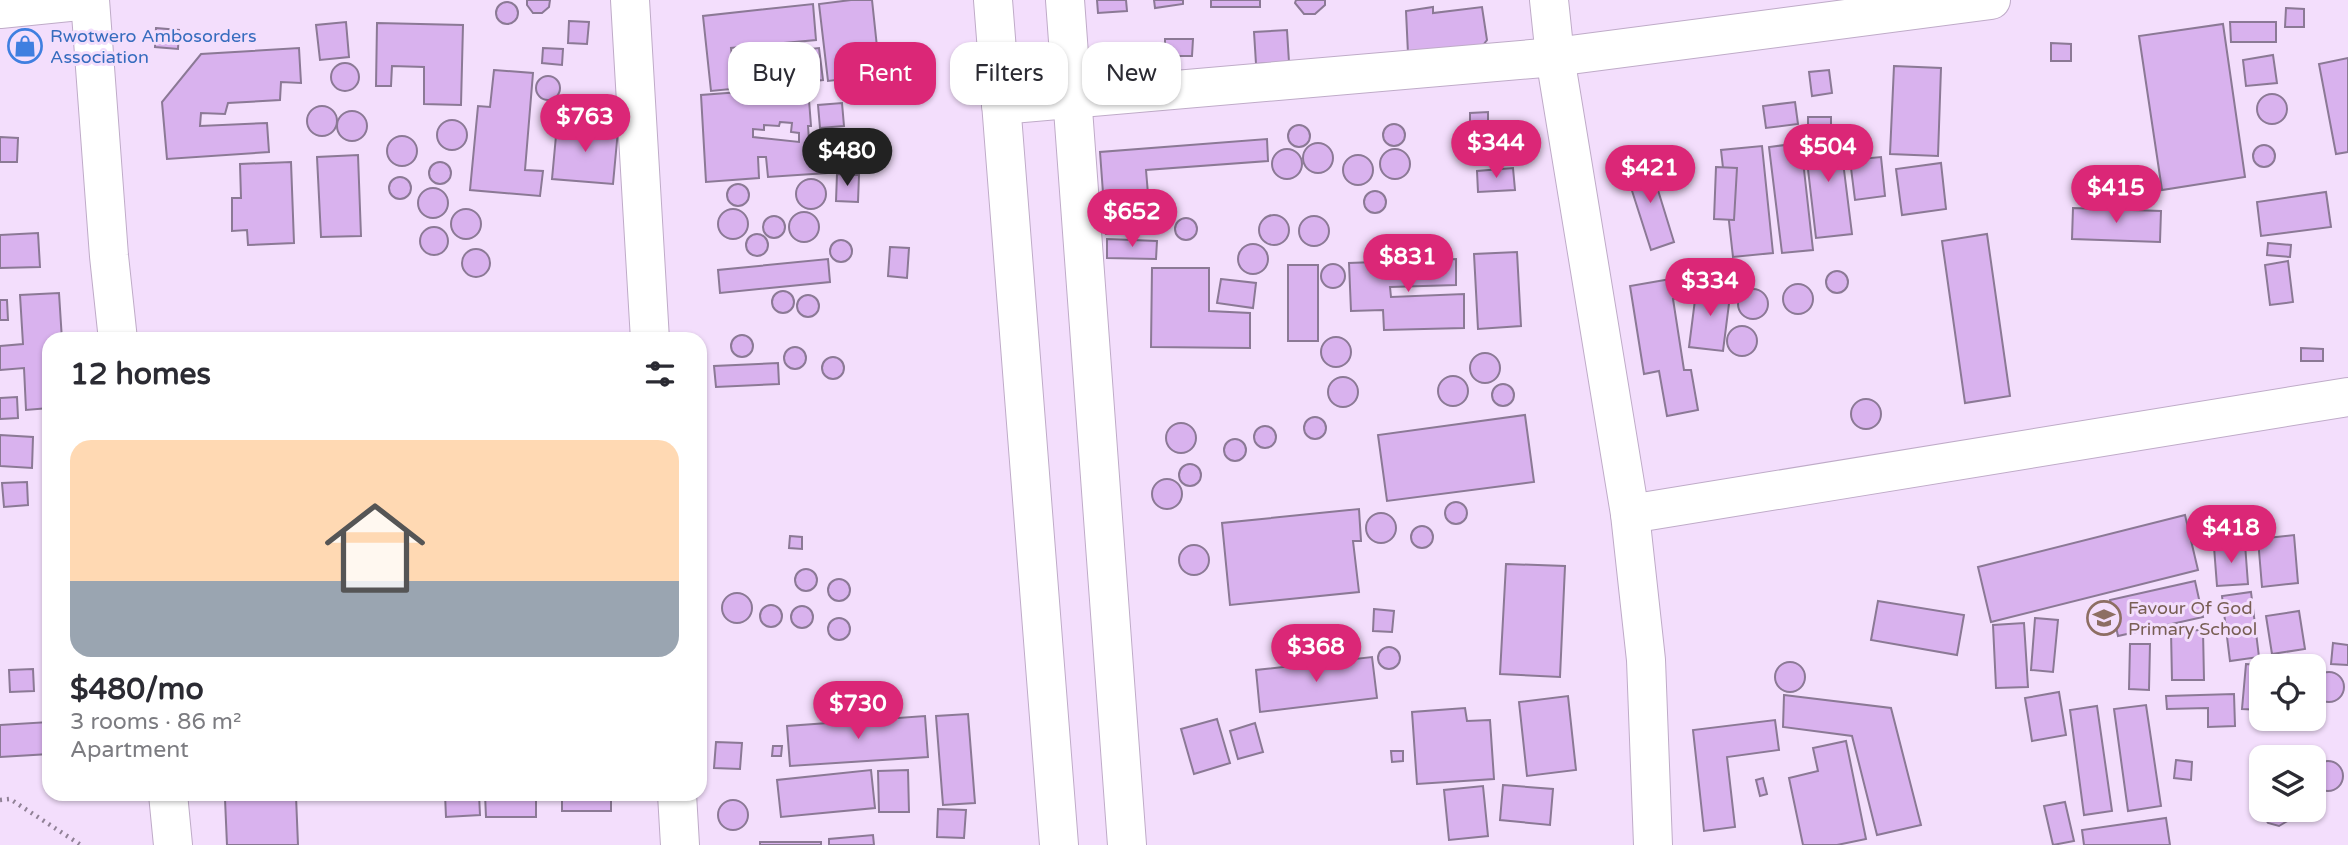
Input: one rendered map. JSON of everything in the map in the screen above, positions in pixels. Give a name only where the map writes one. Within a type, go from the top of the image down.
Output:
[{"type":"street","points":[[0,9],[89,0],[117,332]]},
{"type":"street","points":[[630,0],[650,332]]},
{"type":"street","points":[[993,0],[996,42]]},
{"type":"street","points":[[1065,0],[1127,845]]},
{"type":"street","points":[[1549,0],[1555,58],[1629,514],[1646,660],[1653,845]]},
{"type":"street","points":[[1068,98],[1555,58],[1991,0]]},
{"type":"street","points":[[1001,105],[1059,845]]},
{"type":"street","points":[[1629,514],[2348,397]]},
{"type":"street","points":[[169,801],[173,845]]},
{"type":"street","points":[[677,801],[680,845]]},
{"type":"path","points":[[0,800],[10,799],[80,845]]},
{"type":"building","points":[[527,0],[550,0],[549,7],[542,13],[533,13]]},
{"type":"building","points":[[872,0],[876,42],[834,42],[834,80],[828,81],[819,4]]},
{"type":"building","points":[[1097,0],[1126,0],[1127,11],[1098,13]]},
{"type":"building","points":[[1154,0],[1183,0],[1183,4],[1155,8]]},
{"type":"building","points":[[1211,0],[1260,0],[1260,7],[1211,7]]},
{"type":"building","points":[[1296,0],[1325,0],[1325,5],[1315,14],[1304,14],[1295,3]]},
{"type":"building","points":[[507,2],[515,5],[518,13],[515,21],[507,24],[499,21],[496,13],[499,5]]},
{"type":"building","points":[[813,4],[816,40],[728,42],[728,89],[711,91],[703,16]]},
{"type":"building","points":[[1433,7],[1433,13],[1482,7],[1487,40],[1463,71],[1409,75],[1406,11]]},
{"type":"building","points":[[2286,8],[2304,9],[2304,27],[2285,27]]},
{"type":"building","points":[[569,21],[589,22],[587,44],[568,43]]},
{"type":"building","points":[[346,22],[349,57],[320,60],[316,25]]},
{"type":"building","points":[[2230,22],[2276,22],[2276,42],[2231,42]]},
{"type":"building","points":[[377,23],[463,25],[461,105],[424,104],[424,67],[392,66],[391,86],[376,86]]},
{"type":"building","points":[[2223,24],[2245,177],[2162,190],[2139,36]]},
{"type":"building","points":[[156,28],[179,30],[178,49],[155,47]]},
{"type":"building","points":[[1287,30],[1289,62],[1256,64],[1254,32]]},
{"type":"building","points":[[1165,39],[1193,39],[1192,56],[1181,56],[1181,42],[1165,42]]},
{"type":"building","points":[[2051,43],[2071,44],[2071,61],[2051,61]]},
{"type":"building","points":[[299,48],[301,83],[281,82],[280,100],[228,103],[225,114],[201,113],[200,126],[267,123],[269,152],[167,159],[162,102],[201,54]]},
{"type":"building","points":[[543,48],[563,49],[562,65],[542,63]]},
{"type":"building","points":[[2273,55],[2277,83],[2246,86],[2243,60]]},
{"type":"building","points":[[820,56],[823,80],[820,80]]},
{"type":"building","points":[[2348,58],[2348,152],[2336,154],[2319,64]]},
{"type":"building","points":[[345,63],[355,67],[359,77],[355,87],[345,91],[335,87],[331,77],[335,67]]},
{"type":"building","points":[[1894,66],[1941,68],[1938,156],[1890,154]]},
{"type":"building","points":[[494,70],[533,73],[525,170],[543,171],[540,196],[470,190],[478,106],[490,107]]},
{"type":"building","points":[[1829,70],[1832,93],[1812,96],[1809,72]]},
{"type":"building","points":[[548,76],[557,79],[560,88],[557,97],[548,100],[539,97],[536,88],[539,79]]},
{"type":"building","points":[[728,93],[728,105],[809,105],[809,140],[826,139],[827,150],[840,149],[842,172],[768,177],[766,157],[758,157],[759,178],[706,182],[701,95]],"holes":[[[780,122],[792,123],[791,132],[799,133],[799,142],[753,137],[753,129],[764,130],[764,125],[779,126]]]},
{"type":"building","points":[[2272,94],[2283,98],[2287,109],[2283,120],[2272,124],[2261,120],[2257,109],[2261,98]]},
{"type":"building","points":[[1795,102],[1798,124],[1766,128],[1763,106]]},
{"type":"building","points":[[820,105],[842,105],[844,126],[820,128]]},
{"type":"building","points":[[322,106],[333,110],[337,121],[333,132],[322,136],[311,132],[307,121],[311,110]]},
{"type":"building","points":[[352,111],[363,115],[367,126],[363,137],[352,141],[341,137],[337,126],[341,115]]},
{"type":"building","points":[[1488,112],[1488,147],[1470,147],[1470,113]]},
{"type":"building","points":[[1808,117],[1831,117],[1831,128],[1808,128]]},
{"type":"building","points":[[452,120],[463,124],[467,135],[463,146],[452,150],[441,146],[437,135],[441,124]]},
{"type":"building","points":[[1394,124],[1402,127],[1405,135],[1402,143],[1394,146],[1386,143],[1383,135],[1386,127]]},
{"type":"building","points":[[557,125],[618,130],[613,184],[552,179]]},
{"type":"building","points":[[1299,125],[1307,128],[1310,136],[1307,144],[1299,147],[1291,144],[1288,136],[1291,128]]},
{"type":"building","points":[[1839,130],[1852,234],[1816,238],[1804,135]]},
{"type":"building","points":[[402,136],[413,140],[417,151],[413,162],[402,166],[391,162],[387,151],[391,140]]},
{"type":"building","points":[[0,137],[18,138],[17,162],[0,162]]},
{"type":"building","points":[[1267,139],[1268,161],[1146,170],[1151,230],[1106,234],[1100,152]]},
{"type":"building","points":[[1318,143],[1329,147],[1333,158],[1329,169],[1318,173],[1307,169],[1303,158],[1307,147]]},
{"type":"building","points":[[1801,143],[1813,250],[1782,253],[1769,147]]},
{"type":"building","points":[[2264,145],[2272,148],[2275,156],[2272,164],[2264,167],[2256,164],[2253,156],[2256,148]]},
{"type":"building","points":[[1762,146],[1773,253],[1733,257],[1721,150]]},
{"type":"building","points":[[1287,149],[1298,153],[1302,164],[1298,175],[1287,179],[1276,175],[1272,164],[1276,153]]},
{"type":"building","points":[[1395,149],[1406,153],[1410,164],[1406,175],[1395,179],[1384,175],[1380,164],[1384,153]]},
{"type":"building","points":[[358,155],[361,236],[321,237],[317,157]]},
{"type":"building","points":[[1358,155],[1369,159],[1373,170],[1369,181],[1358,185],[1347,181],[1343,170],[1347,159]]},
{"type":"building","points":[[1881,157],[1885,196],[1855,200],[1850,160]]},
{"type":"building","points":[[1649,161],[1674,242],[1651,250],[1625,169]]},
{"type":"building","points":[[291,162],[294,243],[248,245],[247,230],[232,231],[232,198],[241,198],[240,164]]},
{"type":"building","points":[[440,162],[448,165],[451,173],[448,181],[440,184],[432,181],[429,173],[432,165]]},
{"type":"building","points":[[1941,163],[1946,209],[1902,215],[1896,169]]},
{"type":"building","points":[[1716,167],[1737,168],[1734,220],[1714,219]]},
{"type":"building","points":[[1513,168],[1515,190],[1478,192],[1477,171]]},
{"type":"building","points":[[837,174],[859,175],[858,202],[836,201]]},
{"type":"building","points":[[400,177],[408,180],[411,188],[408,196],[400,199],[392,196],[389,188],[392,180]]},
{"type":"building","points":[[811,179],[822,183],[826,194],[822,205],[811,209],[800,205],[796,194],[800,183]]},
{"type":"building","points":[[738,184],[746,187],[749,195],[746,203],[738,206],[730,203],[727,195],[730,187]]},
{"type":"building","points":[[433,188],[444,192],[448,203],[444,214],[433,218],[422,214],[418,203],[422,192]]},
{"type":"building","points":[[1375,191],[1383,194],[1386,202],[1383,210],[1375,213],[1367,210],[1364,202],[1367,194]]},
{"type":"building","points":[[2326,192],[2331,227],[2261,236],[2257,202]]},
{"type":"building","points":[[2073,208],[2161,211],[2160,242],[2072,239]]},
{"type":"building","points":[[466,209],[472,210],[480,218],[480,230],[472,238],[466,239],[460,238],[452,230],[451,224],[452,218],[460,210]]},
{"type":"building","points":[[733,209],[744,213],[748,224],[744,235],[733,239],[722,235],[718,224],[722,213]]},
{"type":"building","points":[[804,212],[815,216],[819,227],[815,238],[804,242],[793,238],[789,227],[793,216]]},
{"type":"building","points":[[1274,215],[1285,219],[1289,230],[1285,241],[1274,245],[1263,241],[1259,230],[1263,219]]},
{"type":"building","points":[[774,216],[782,219],[785,227],[782,235],[774,238],[766,235],[763,227],[766,219]]},
{"type":"building","points":[[1314,216],[1325,220],[1329,231],[1325,242],[1314,246],[1303,242],[1299,231],[1303,220]]},
{"type":"building","points":[[1186,218],[1194,221],[1197,229],[1194,237],[1186,240],[1178,237],[1175,229],[1178,221]]},
{"type":"building","points":[[434,227],[444,231],[448,241],[444,251],[434,255],[424,251],[420,241],[424,231]]},
{"type":"building","points":[[38,233],[40,267],[0,268],[0,235]]},
{"type":"building","points":[[757,234],[765,237],[768,245],[765,253],[757,256],[749,253],[746,245],[749,237]]},
{"type":"building","points":[[1987,234],[2010,396],[1965,403],[1942,241]]},
{"type":"building","points":[[1107,239],[1157,241],[1156,259],[1107,258]]},
{"type":"building","points":[[841,240],[849,243],[852,251],[849,259],[841,262],[833,259],[830,251],[833,243]]},
{"type":"building","points":[[2268,243],[2291,245],[2290,257],[2267,255]]},
{"type":"building","points":[[1253,244],[1264,248],[1268,259],[1264,270],[1253,274],[1242,270],[1238,259],[1242,248]]},
{"type":"building","points":[[890,247],[909,248],[907,278],[888,276]]},
{"type":"building","points":[[476,249],[486,253],[490,263],[486,273],[476,277],[466,273],[462,263],[466,253]]},
{"type":"building","points":[[1517,252],[1521,326],[1478,329],[1474,254]]},
{"type":"building","points":[[828,259],[830,282],[720,293],[718,270]]},
{"type":"building","points":[[1456,259],[1456,285],[1390,287],[1391,297],[1464,294],[1464,328],[1384,330],[1383,310],[1351,311],[1349,263]]},
{"type":"building","points":[[2288,261],[2293,302],[2270,305],[2265,265]]},
{"type":"building","points":[[1333,264],[1342,267],[1345,276],[1342,285],[1333,288],[1324,285],[1321,276],[1324,267]]},
{"type":"building","points":[[1288,265],[1318,265],[1318,341],[1288,341]]},
{"type":"building","points":[[1152,268],[1209,268],[1209,311],[1250,313],[1250,348],[1151,347]]},
{"type":"building","points":[[1837,271],[1845,274],[1848,282],[1845,290],[1837,293],[1829,290],[1826,282],[1829,274]]},
{"type":"building","points":[[1688,276],[1690,295],[1673,299],[1684,370],[1691,370],[1698,410],[1667,416],[1659,371],[1644,374],[1630,286]]},
{"type":"building","points":[[1221,279],[1256,283],[1253,308],[1217,303]]},
{"type":"building","points":[[1697,284],[1731,288],[1723,351],[1689,347]]},
{"type":"building","points":[[1798,284],[1809,288],[1813,299],[1809,310],[1798,314],[1787,310],[1783,299],[1787,288]]},
{"type":"building","points":[[1753,289],[1764,293],[1768,304],[1764,315],[1753,319],[1742,315],[1738,304],[1742,293]]},
{"type":"building","points":[[783,291],[791,294],[794,302],[791,310],[783,313],[775,310],[772,302],[775,294]]},
{"type":"building","points":[[59,293],[61,332],[42,332],[42,409],[26,410],[24,368],[0,370],[0,346],[23,344],[20,295]]},
{"type":"building","points":[[804,295],[812,295],[819,302],[819,310],[812,317],[804,317],[797,310],[797,302]]},
{"type":"building","points":[[0,300],[7,300],[8,320],[0,320]]},
{"type":"building","points":[[1742,326],[1753,330],[1757,341],[1753,352],[1742,356],[1731,352],[1727,341],[1731,330]]},
{"type":"building","points":[[742,335],[750,338],[753,346],[750,354],[742,357],[734,354],[731,346],[734,338]]},
{"type":"building","points":[[1336,337],[1347,341],[1351,352],[1347,363],[1336,367],[1325,363],[1321,352],[1325,341]]},
{"type":"building","points":[[795,347],[803,350],[806,358],[803,366],[795,369],[787,366],[784,358],[787,350]]},
{"type":"building","points":[[2301,348],[2323,349],[2323,361],[2301,361]]},
{"type":"building","points":[[1485,353],[1496,357],[1500,368],[1496,379],[1485,383],[1474,379],[1470,368],[1474,357]]},
{"type":"building","points":[[833,357],[841,360],[844,368],[841,376],[833,379],[825,376],[822,368],[825,360]]},
{"type":"building","points":[[778,363],[779,384],[716,387],[714,366]]},
{"type":"building","points":[[1453,376],[1464,380],[1468,391],[1464,402],[1453,406],[1442,402],[1438,391],[1442,380]]},
{"type":"building","points":[[1343,377],[1354,381],[1358,392],[1354,403],[1343,407],[1332,403],[1328,392],[1332,381]]},
{"type":"building","points":[[1503,384],[1511,387],[1514,395],[1511,403],[1503,406],[1495,403],[1492,395],[1495,387]]},
{"type":"building","points":[[17,397],[18,418],[0,419],[0,398]]},
{"type":"building","points":[[1866,399],[1877,403],[1881,414],[1877,425],[1866,429],[1855,425],[1851,414],[1855,403]]},
{"type":"building","points":[[1525,415],[1534,482],[1387,501],[1378,435]]},
{"type":"building","points":[[1315,417],[1323,420],[1326,428],[1323,436],[1315,439],[1307,436],[1304,428],[1307,420]]},
{"type":"building","points":[[1181,423],[1192,427],[1196,438],[1192,449],[1181,453],[1170,449],[1166,438],[1170,427]]},
{"type":"building","points":[[1265,426],[1273,429],[1276,437],[1273,445],[1265,448],[1257,445],[1254,437],[1257,429]]},
{"type":"building","points":[[0,435],[33,437],[32,468],[0,466]]},
{"type":"building","points":[[1235,439],[1243,442],[1246,450],[1243,458],[1235,461],[1227,458],[1224,450],[1227,442]]},
{"type":"building","points":[[1190,464],[1198,467],[1201,475],[1198,483],[1190,486],[1182,483],[1179,475],[1182,467]]},
{"type":"building","points":[[1167,479],[1178,483],[1182,494],[1178,505],[1167,509],[1156,505],[1152,494],[1156,483]]},
{"type":"building","points":[[27,482],[28,505],[4,507],[2,483]]},
{"type":"building","points":[[1456,502],[1464,505],[1467,513],[1464,521],[1456,524],[1448,521],[1445,513],[1448,505]]},
{"type":"building","points":[[1359,509],[1361,541],[1353,541],[1359,592],[1230,605],[1222,523]]},
{"type":"building","points":[[1381,513],[1392,517],[1396,528],[1392,539],[1381,543],[1370,539],[1366,528],[1370,517]]},
{"type":"building","points":[[2185,515],[2198,570],[1991,622],[1978,567]]},
{"type":"building","points":[[1422,526],[1430,529],[1433,537],[1430,545],[1422,548],[1414,545],[1411,537],[1414,529]]},
{"type":"building","points":[[2294,535],[2298,583],[2262,587],[2258,539]]},
{"type":"building","points":[[790,536],[802,537],[802,549],[789,548]]},
{"type":"building","points":[[2245,544],[2248,584],[2217,586],[2214,547]]},
{"type":"building","points":[[1194,545],[1205,549],[1209,560],[1205,571],[1194,575],[1183,571],[1179,560],[1183,549]]},
{"type":"building","points":[[1506,564],[1565,566],[1560,677],[1500,674]]},
{"type":"building","points":[[806,569],[814,572],[817,580],[814,588],[806,591],[798,588],[795,580],[798,572]]},
{"type":"building","points":[[839,579],[847,582],[850,590],[847,598],[839,601],[831,598],[828,590],[831,582]]},
{"type":"building","points":[[2195,581],[2203,617],[2118,636],[2110,600]]},
{"type":"building","points":[[2251,592],[2259,654],[2249,654],[2249,658],[2230,661],[2222,596]]},
{"type":"building","points":[[737,593],[748,597],[752,608],[748,619],[737,623],[726,619],[722,608],[726,597]]},
{"type":"building","points":[[1878,601],[1964,615],[1957,655],[1871,640]]},
{"type":"building","points":[[771,605],[779,608],[782,616],[779,624],[771,627],[763,624],[760,616],[763,608]]},
{"type":"building","points":[[802,606],[810,609],[813,617],[810,625],[802,628],[794,625],[791,617],[794,609]]},
{"type":"building","points":[[1374,609],[1394,611],[1392,632],[1373,631]]},
{"type":"building","points":[[2299,611],[2305,649],[2272,654],[2266,616]]},
{"type":"building","points":[[839,618],[847,621],[850,629],[847,637],[839,640],[831,637],[828,629],[831,621]]},
{"type":"building","points":[[2035,618],[2058,620],[2053,672],[2031,670]]},
{"type":"building","points":[[2024,623],[2028,687],[1996,688],[1993,625]]},
{"type":"building","points":[[2203,630],[2204,680],[2172,680],[2171,631]]},
{"type":"building","points":[[2333,643],[2348,645],[2348,665],[2331,664]]},
{"type":"building","points":[[2130,644],[2150,644],[2149,690],[2129,689]]},
{"type":"building","points":[[1389,647],[1397,650],[1400,658],[1397,666],[1389,669],[1381,666],[1378,658],[1381,650]]},
{"type":"building","points":[[1372,657],[1377,698],[1260,712],[1256,670]]},
{"type":"building","points":[[1790,662],[1801,666],[1805,677],[1801,688],[1790,692],[1779,688],[1775,677],[1779,666]]},
{"type":"building","points":[[2246,664],[2249,664],[2249,709],[2242,709]]},
{"type":"building","points":[[33,669],[34,691],[10,692],[9,670]]},
{"type":"building","points":[[2326,672],[2335,673],[2343,681],[2340,698],[2326,702]]},
{"type":"building","points":[[2059,692],[2066,735],[2032,741],[2025,698]]},
{"type":"building","points":[[2234,694],[2235,726],[2208,727],[2208,708],[2167,709],[2166,696]]},
{"type":"building","points":[[1784,695],[1891,708],[1921,825],[1877,835],[1852,736],[1783,727]]},
{"type":"building","points":[[1568,696],[1576,770],[1527,776],[1519,702]]},
{"type":"building","points":[[2146,705],[2161,806],[2128,811],[2114,709]]},
{"type":"building","points":[[2097,706],[2112,811],[2084,815],[2070,710]]},
{"type":"building","points":[[1465,708],[1467,721],[1490,720],[1494,779],[1417,784],[1412,712]]},
{"type":"building","points":[[968,714],[975,803],[943,805],[936,716]]},
{"type":"building","points":[[925,716],[928,757],[790,766],[787,726]]},
{"type":"building","points":[[1217,719],[1230,763],[1194,774],[1181,729]]},
{"type":"building","points":[[1775,720],[1779,750],[1727,757],[1735,827],[1704,831],[1693,730]]},
{"type":"building","points":[[42,722],[42,754],[0,757],[0,725]]},
{"type":"building","points":[[1255,723],[1263,752],[1238,759],[1230,731]]},
{"type":"building","points":[[1846,741],[1866,839],[1837,845],[1803,845],[1789,778],[1818,771],[1813,748]]},
{"type":"building","points":[[716,742],[742,743],[740,769],[714,768]]},
{"type":"building","points":[[773,746],[782,746],[781,756],[772,756]]},
{"type":"building","points":[[1391,751],[1403,751],[1403,761],[1392,762]]},
{"type":"building","points":[[2176,760],[2192,762],[2191,780],[2174,778]]},
{"type":"building","points":[[2326,761],[2334,762],[2342,770],[2339,787],[2326,791]]},
{"type":"building","points":[[871,770],[875,808],[781,817],[777,780]]},
{"type":"building","points":[[908,770],[909,812],[879,812],[878,771]]},
{"type":"building","points":[[1763,778],[1767,794],[1760,796],[1756,780]]},
{"type":"building","points":[[1503,785],[1553,789],[1550,825],[1500,820]]},
{"type":"building","points":[[1483,786],[1488,836],[1449,840],[1444,790]]},
{"type":"building","points":[[733,800],[744,804],[748,815],[744,826],[733,830],[722,826],[718,815],[722,804]]},
{"type":"building","points":[[225,801],[296,801],[298,845],[227,845]]},
{"type":"building","points":[[445,801],[479,801],[480,815],[446,817]]},
{"type":"building","points":[[485,801],[536,801],[536,817],[486,817]]},
{"type":"building","points":[[562,801],[611,801],[611,811],[562,811]]},
{"type":"building","points":[[2065,802],[2074,841],[2053,845],[2044,806]]},
{"type":"building","points":[[938,809],[966,810],[964,838],[937,837]]},
{"type":"building","points":[[2166,818],[2170,845],[2084,845],[2082,830]]},
{"type":"building","points":[[2267,822],[2286,822],[2279,826]]},
{"type":"building","points":[[873,835],[874,845],[829,845],[829,839]]},
{"type":"building","points":[[760,842],[821,842],[821,845],[760,845]]},
{"type":"place","name":"Rwotwero Ambosorders Association","points":[[25,46]]},
{"type":"place","name":"Favour Of God Primary School","points":[[2104,618]]}]
